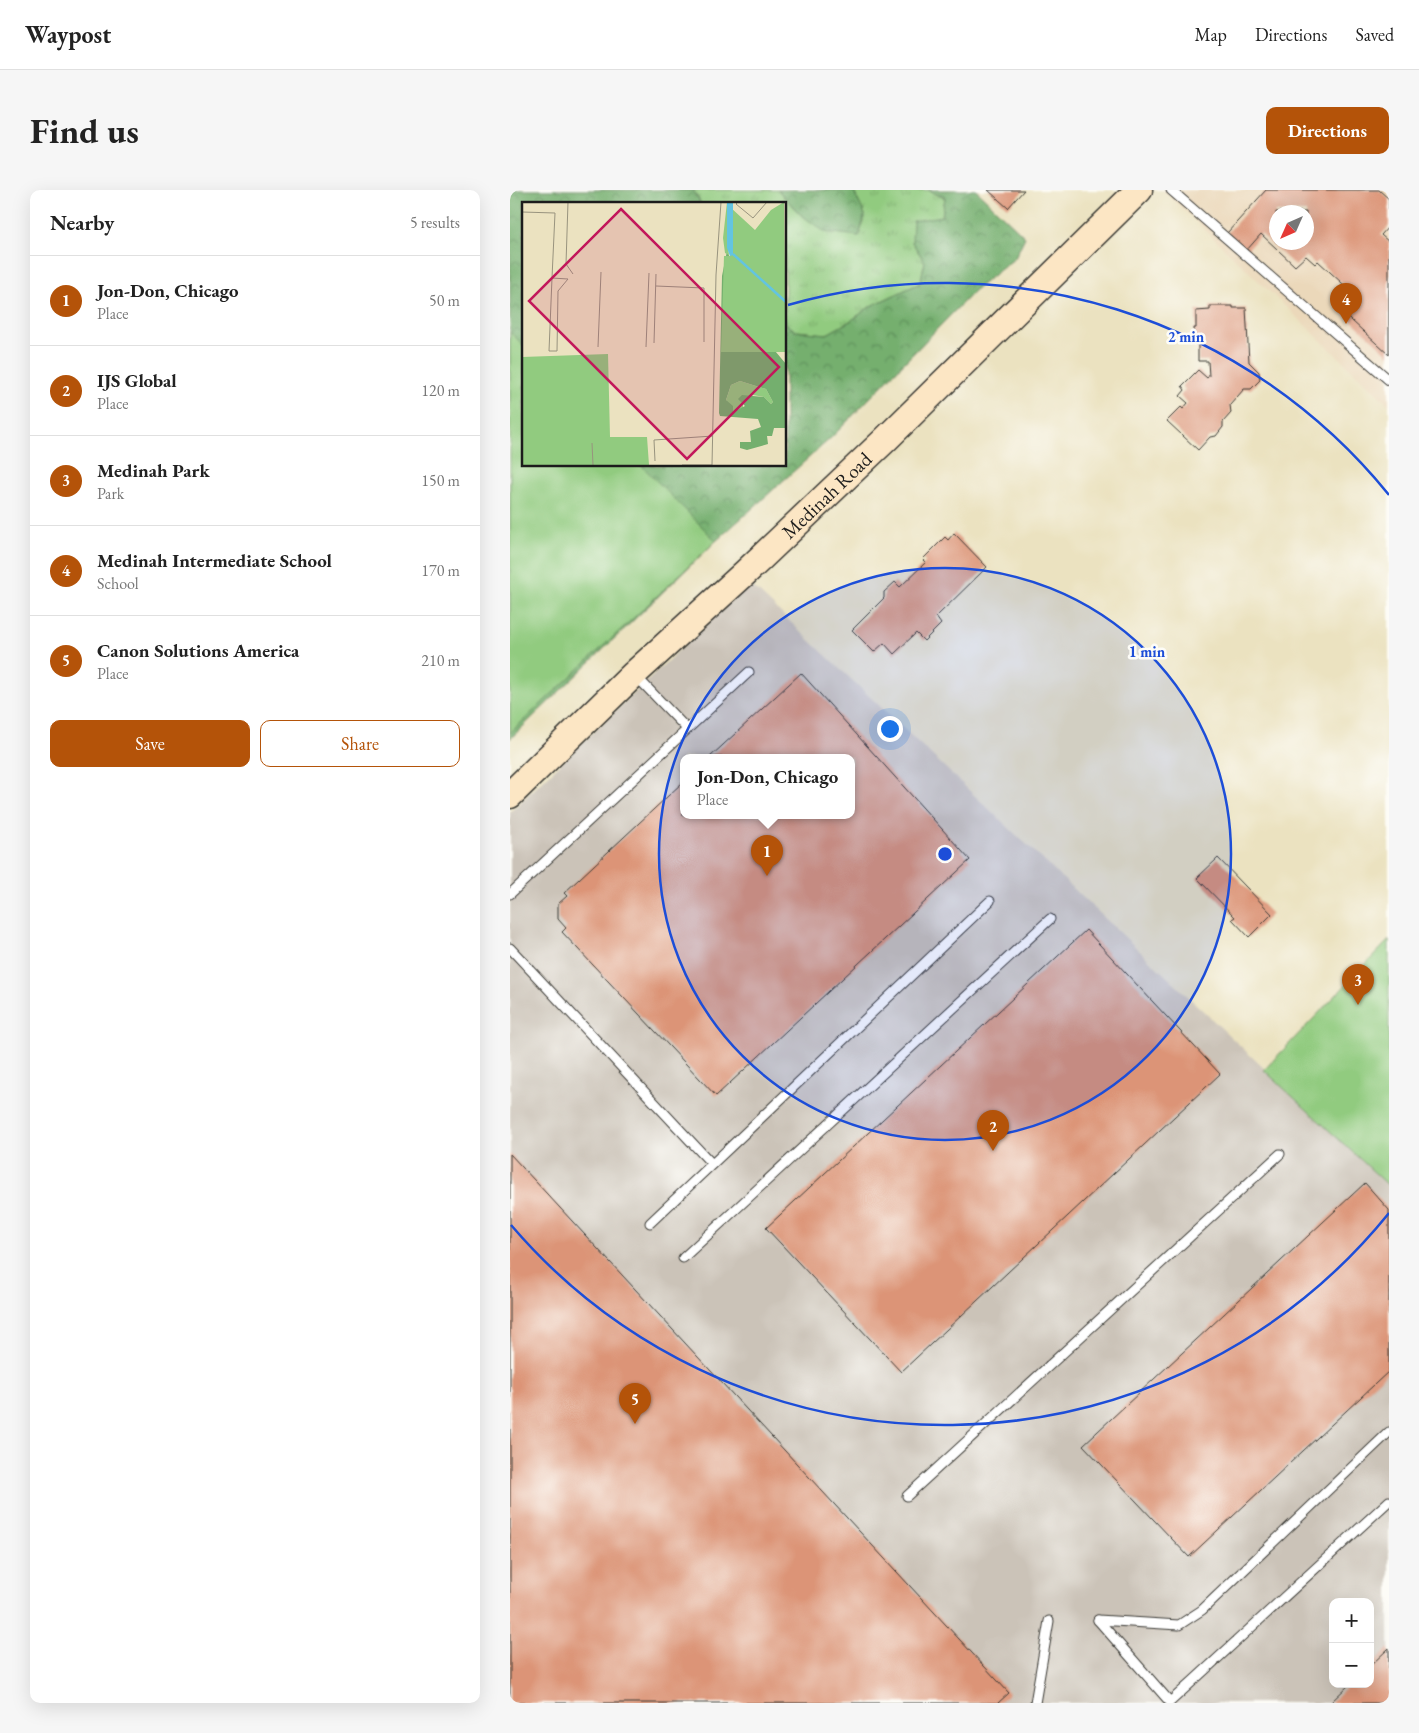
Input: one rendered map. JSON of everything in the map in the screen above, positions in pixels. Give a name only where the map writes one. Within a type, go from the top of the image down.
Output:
[{"type":"main road","name":"Medinah Road","points":[[510,795],[634,674],[746,572],[879,445],[1139,190]]},
{"type":"lane","points":[[1171,190],[1389,380]]},
{"type":"lane","points":[[510,894],[749,672]]},
{"type":"lane","points":[[634,674],[687,729]]},
{"type":"lane","points":[[650,1223],[990,901]]},
{"type":"lane","points":[[683,1258],[1050,919]]},
{"type":"lane","points":[[510,948],[712,1164]]},
{"type":"lane","points":[[907,1496],[1280,1154]]},
{"type":"lane","points":[[1389,1432],[1202,1610],[1179,1625],[1098,1620],[1169,1703],[1389,1501]]},
{"type":"lane","points":[[1036,1703],[1049,1621]]},
{"type":"shaded area","points":[[1163,190],[1389,190],[1389,405]]},
{"type":"shaded area","points":[[749,583],[1389,1186],[1389,1703],[510,1703],[510,812]]},
{"type":"green space","points":[[510,190],[693,190],[700,202],[522,202],[522,407],[510,410]]},
{"type":"green space","points":[[693,190],[778,190],[800,214],[859,236],[865,215],[853,190],[928,190],[945,198],[942,216],[912,242],[925,262],[920,283],[871,306],[852,320],[827,334],[796,331],[786,324],[786,202],[700,202]]},
{"type":"green space","points":[[778,190],[853,190],[865,215],[859,236],[825,232],[800,214]]},
{"type":"green space","points":[[928,190],[976,190],[1025,237],[1015,258],[975,290],[832,437],[716,541],[510,739],[510,474],[571,466],[786,466],[786,324],[796,331],[827,334],[852,320],[871,306],[920,283],[925,262],[912,242],[913,221],[942,216],[945,198]]},
{"type":"green space","points":[[510,332],[522,344],[522,466],[642,466],[716,541],[510,733]]},
{"type":"green space","points":[[1389,940],[1389,1186],[1264,1070]]},
{"type":"building","points":[[988,190],[1024,190],[1008,208]]},
{"type":"building","points":[[1266,190],[1379,190],[1389,199],[1389,226],[1381,235],[1389,242],[1389,355],[1339,309],[1354,294],[1318,261],[1315,264],[1306,256],[1295,266],[1278,250],[1314,250],[1314,205],[1269,205],[1269,242],[1261,234],[1246,251],[1227,233]]},
{"type":"building","points":[[1210,306],[1246,308],[1249,362],[1259,372],[1260,380],[1251,389],[1244,389],[1230,405],[1231,413],[1223,422],[1223,427],[1216,436],[1210,437],[1198,450],[1167,421],[1181,407],[1183,409],[1188,403],[1180,396],[1185,390],[1182,386],[1198,370],[1207,378],[1209,376],[1208,361],[1198,361],[1198,344],[1195,344],[1194,328],[1196,328],[1196,311],[1210,310]]},
{"type":"building","points":[[954,533],[987,567],[936,617],[941,624],[924,641],[916,633],[894,654],[884,643],[874,652],[852,630],[884,598],[884,592],[895,582],[900,587],[926,562],[923,559],[945,537],[948,540]]},
{"type":"building","points":[[801,673],[970,860],[716,1096],[562,932],[566,928],[558,919],[558,904],[567,896],[564,893],[680,785],[680,819],[855,819],[855,754],[713,754]]},
{"type":"building","points":[[1218,858],[1272,914],[1249,937],[1232,919],[1235,917],[1197,878]]},
{"type":"building","points":[[1086,930],[1220,1074],[901,1372],[766,1228]]},
{"type":"building","points":[[510,1154],[1009,1693],[998,1703],[510,1703]]},
{"type":"building","points":[[1365,1183],[1389,1210],[1389,1371],[1189,1557],[1083,1445]]},
{"type":"building","points":[[1389,1648],[1389,1703],[1330,1703],[1346,1688],[1374,1688],[1374,1662]]},
{"type":"place","name":"Medinah Intermediate School","points":[[1346,324]]},
{"type":"place","name":"Jon-Don, Chicago","points":[[767,876]]},
{"type":"place","name":"Medinah Park","points":[[1358,1005]]},
{"type":"place","name":"IJS Global","points":[[993,1151]]},
{"type":"place","name":"Canon Solutions America","points":[[635,1424]]}]
